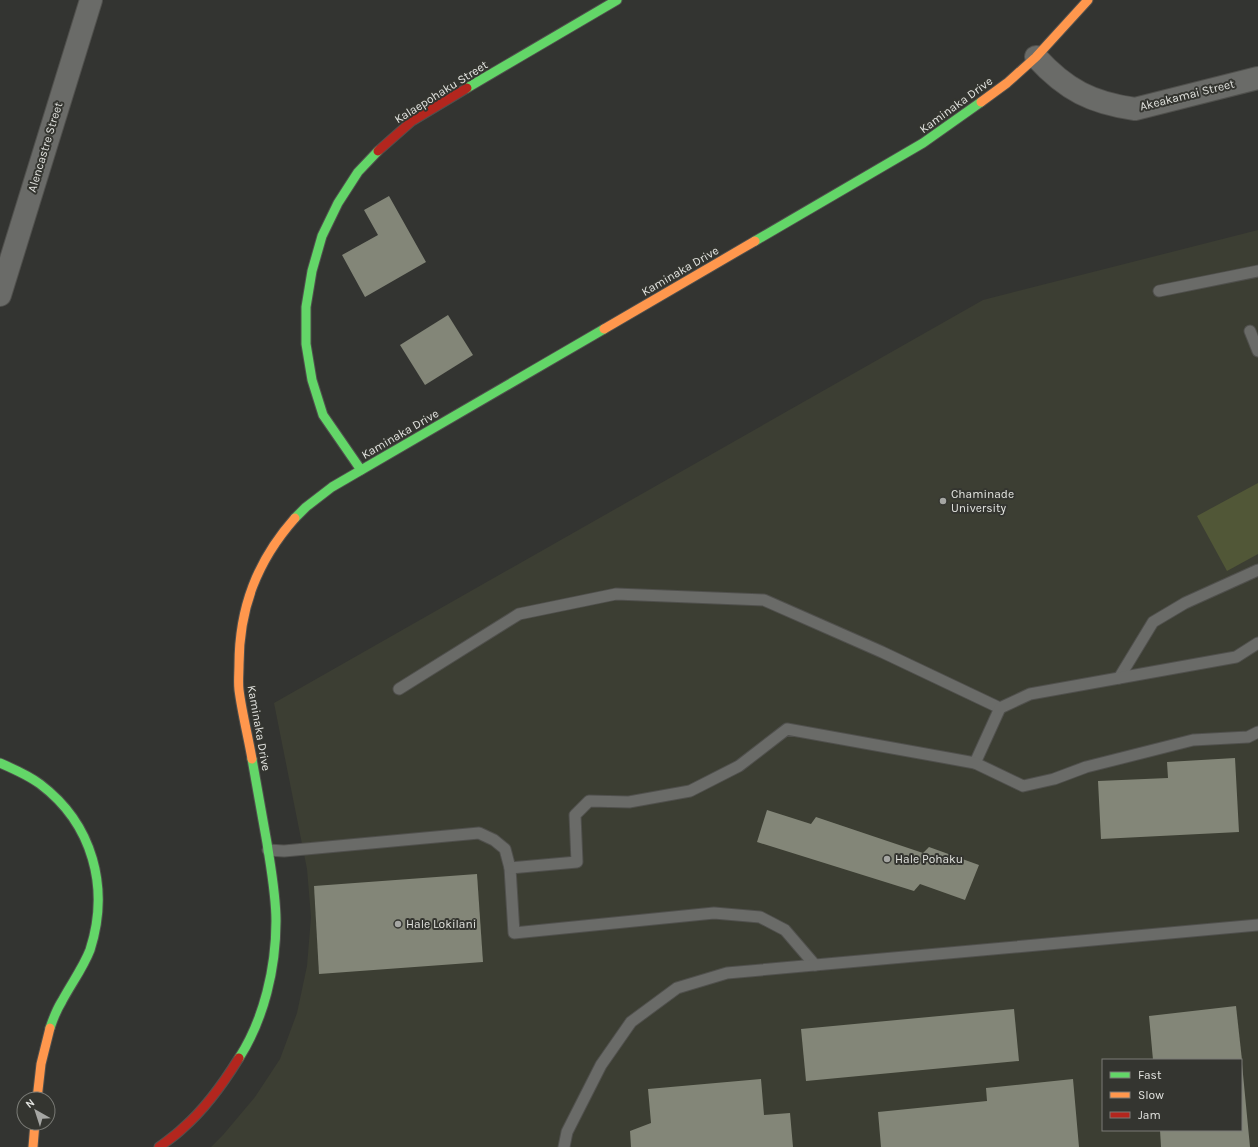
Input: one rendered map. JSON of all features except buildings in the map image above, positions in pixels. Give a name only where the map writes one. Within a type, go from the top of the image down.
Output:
[{"type":"street","name":"Alencastre Street","points":[[0,295],[91,0]]},
{"type":"street","name":"Kalaepohaku Street","points":[[361,470],[323,415],[312,380],[306,344],[306,307],[312,271],[322,236],[338,203],[358,172],[383,145],[412,121],[618,0]]},
{"type":"street","name":"Kaminaka Drive","points":[[159,1147],[176,1135],[204,1108],[228,1078],[247,1045],[262,1010],[272,972],[276,934],[276,896],[239,689],[238,656],[242,622],[251,590],[265,560],[284,532],[306,508],[332,487],[923,143],[1007,83],[1036,57],[1088,0]]},
{"type":"street","name":"Akeakamai Street","points":[[1036,57],[1062,82],[1079,93],[1097,101],[1136,109],[1258,78]]},
{"type":"street","points":[[0,763],[41,785],[70,813],[82,830],[90,849],[96,869],[99,890],[99,910],[96,931],[90,950],[81,969],[58,1008],[46,1040],[39,1072],[38,1091]]},
{"type":"street","points":[[34,1131],[33,1143],[40,1147]]},
{"type":"lane","points":[[1159,291],[1258,271]]},
{"type":"lane","points":[[1250,330],[1258,351]]},
{"type":"lane","points":[[1119,678],[1153,622],[1185,603],[1258,570]]},
{"type":"lane","points":[[399,689],[519,614],[616,594],[764,600],[882,652],[1000,708]]},
{"type":"lane","points":[[975,763],[1000,708],[1030,694],[1236,656],[1258,643]]},
{"type":"lane","points":[[510,868],[576,862],[575,815],[589,801],[629,802],[690,791],[739,766],[787,729],[975,763],[1023,786],[1054,779],[1086,767],[1193,740],[1248,737],[1258,732]]},
{"type":"lane","points":[[268,850],[284,851],[479,833],[494,840],[505,849],[510,868],[514,933],[714,913],[760,917],[785,930],[815,965]]},
{"type":"lane","points":[[564,1147],[567,1132],[601,1065],[631,1022],[677,988],[727,973],[1258,925]]},
{"type":"shaded area","name":"Chaminade University","points":[[1258,230],[1258,1147],[211,1147],[255,1097],[280,1059],[297,1013],[307,966],[311,917],[307,869],[274,703],[983,300]]},
{"type":"green space","points":[[1258,483],[1258,554],[1227,571],[1197,516]]},
{"type":"traffic: fast","points":[[467,88],[617,0]]},
{"type":"traffic: fast","points":[[755,241],[923,143],[981,102]]},
{"type":"traffic: fast","points":[[361,470],[323,415],[312,380],[306,344],[306,307],[312,271],[322,236],[338,203],[358,172],[378,151]]},
{"type":"traffic: fast","points":[[295,518],[306,507],[332,487],[604,329]]},
{"type":"traffic: fast","points":[[239,1058],[255,1027],[267,992],[274,957],[276,921],[273,882],[252,759]]},
{"type":"traffic: fast","points":[[0,763],[21,772],[40,784],[58,800],[73,818],[84,838],[92,859],[97,881],[98,904],[96,927],[90,950],[58,1007],[50,1028]]},
{"type":"traffic: slow","points":[[981,102],[1007,83],[1036,57],[1088,0]]},
{"type":"traffic: slow","points":[[604,329],[755,241]]},
{"type":"traffic: slow","points":[[252,759],[239,687],[242,624],[253,586],[261,568],[270,551],[295,518]]},
{"type":"traffic: slow","points":[[38,1091],[41,1064],[50,1028]]},
{"type":"traffic: slow","points":[[33,1147],[34,1131]]},
{"type":"traffic: jam","points":[[378,151],[412,121],[467,88]]},
{"type":"traffic: jam","points":[[159,1147],[177,1133],[207,1104],[239,1058]]},
{"type":"place","name":"Chaminade University","points":[[943,501]]},
{"type":"place","name":"Hale Pohaku","points":[[887,859]]},
{"type":"place","name":"Hale Lokilani","points":[[398,924]]}]
